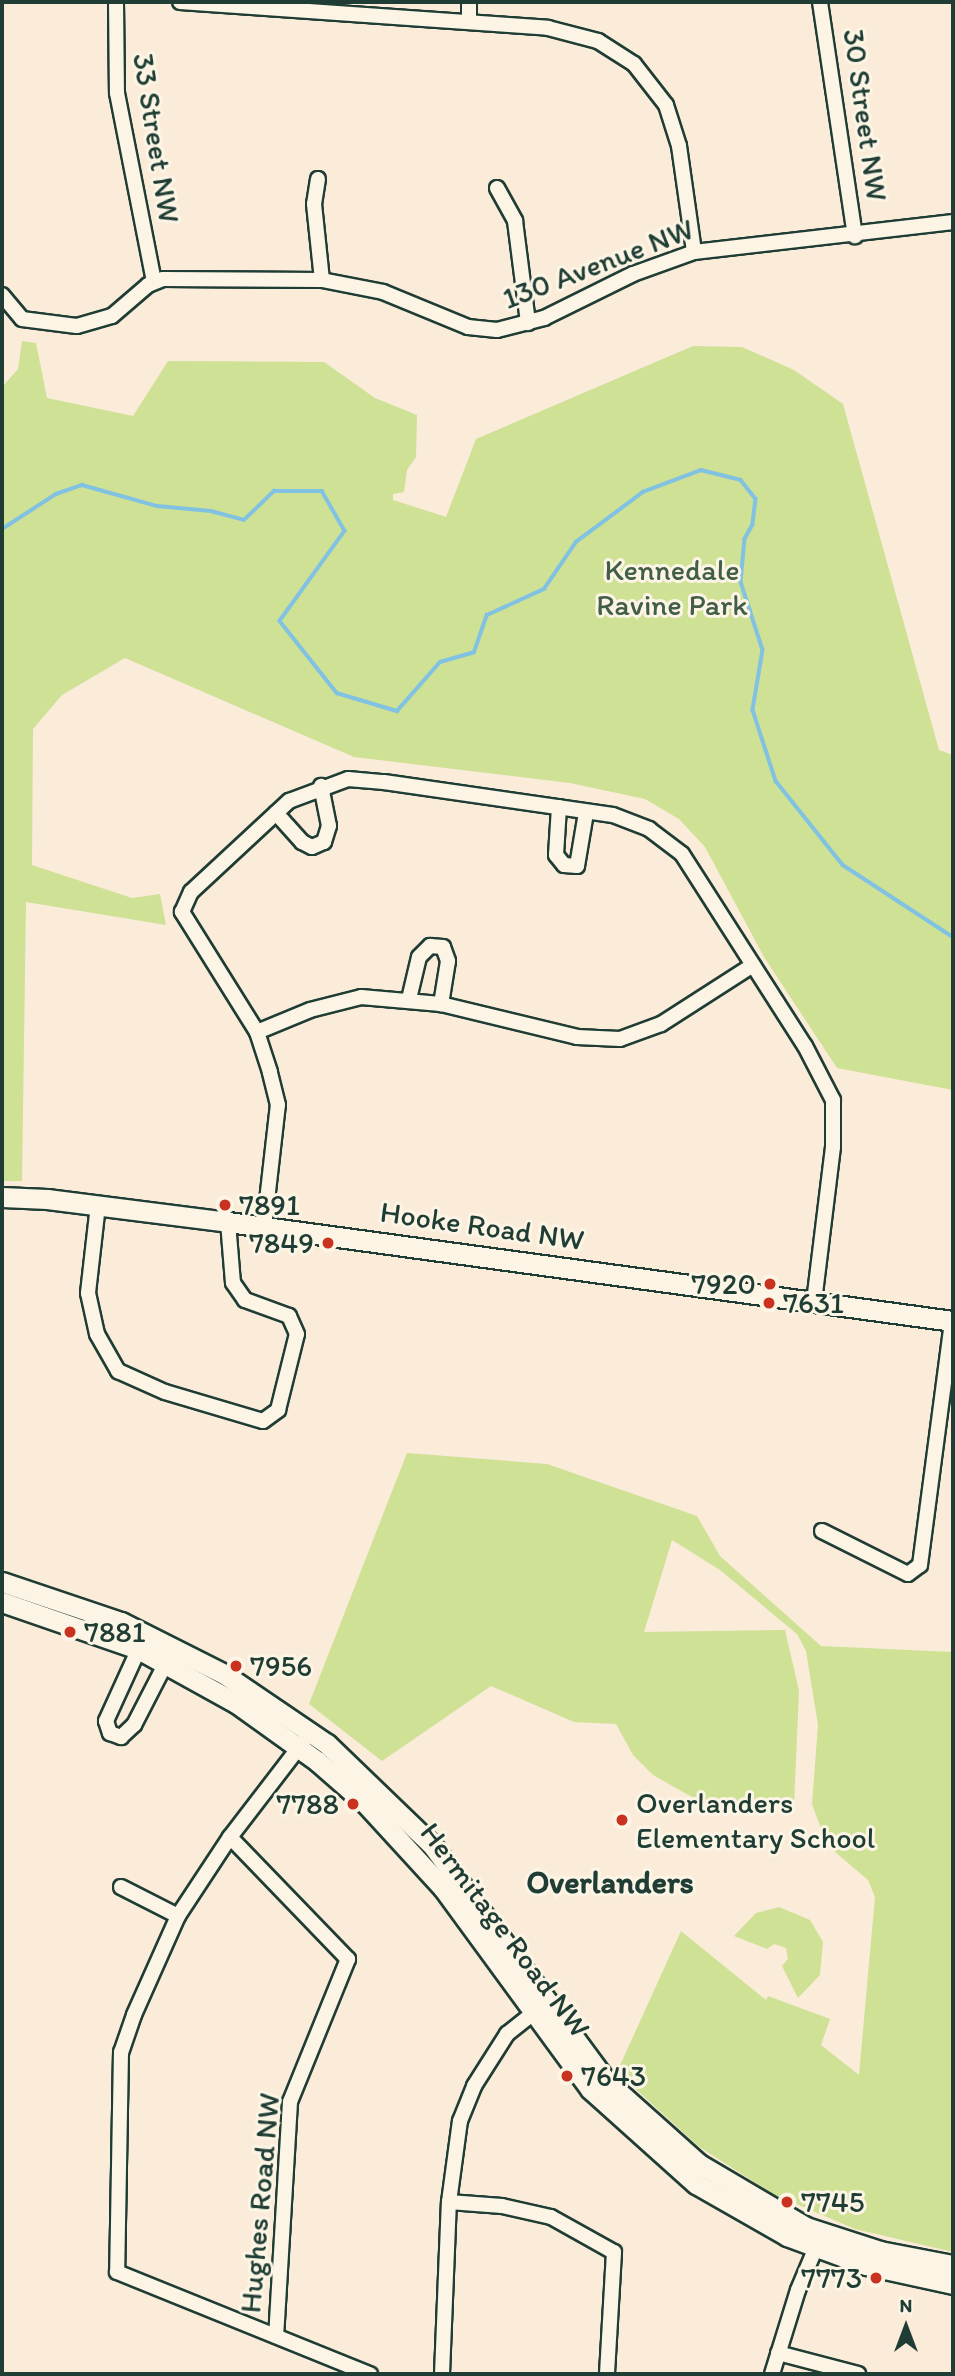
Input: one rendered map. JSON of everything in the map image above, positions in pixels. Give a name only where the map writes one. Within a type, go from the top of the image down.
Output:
[{"type":"street","name":"33 Street NW","points":[[116,2],[117,93],[154,282]]},
{"type":"street","points":[[180,2],[324,6],[566,30],[598,41],[634,64],[658,92],[673,120],[694,252]]},
{"type":"street","points":[[469,22],[470,2]]},
{"type":"street","name":"30 Street NW","points":[[820,2],[855,236]]},
{"type":"street","points":[[318,179],[314,211],[322,280]]},
{"type":"street","points":[[497,188],[515,222],[528,323]]},
{"type":"street","name":"130 Avenue NW","points":[[154,282],[173,278],[322,280],[383,292],[468,327],[497,330],[528,323],[633,274],[694,252],[855,236],[953,222]]},
{"type":"street","points":[[2,295],[22,319],[77,326],[112,316],[154,282]]},
{"type":"street","points":[[264,1227],[278,1105],[257,1031],[182,912],[191,892],[289,801],[321,786],[348,779],[559,807],[613,815],[649,830],[682,854],[819,1069],[833,1100],[833,1147],[814,1301]]},
{"type":"street","points":[[275,813],[302,842],[312,847],[324,842],[329,826],[321,786]]},
{"type":"street","points":[[559,807],[555,855],[564,865],[577,866],[586,813]]},
{"type":"street","points":[[409,999],[419,957],[430,946],[443,947],[448,961],[441,1004]]},
{"type":"street","points":[[257,1031],[310,1010],[360,997],[409,999],[441,1004],[577,1037],[620,1039],[661,1024],[752,965]]},
{"type":"street","name":"Hooke Road NW","points":[[2,1198],[98,1205],[953,1321]]},
{"type":"street","points":[[98,1205],[88,1293],[97,1334],[118,1371],[165,1392],[263,1421],[278,1410],[297,1334],[289,1317],[245,1300],[233,1283],[228,1222]]},
{"type":"street","points":[[822,1531],[908,1574],[920,1565],[953,1321]]},
{"type":"street","name":"Hermitage Road NW","points":[[2,1582],[71,1602],[169,1656],[225,1674],[305,1740],[373,1783],[432,1844],[539,2008],[606,2081],[674,2146],[819,2240],[890,2272],[953,2284]]},
{"type":"street","name":"Hermitage Road NW","points":[[2,1602],[141,1642]]},
{"type":"street","points":[[141,1642],[106,1721],[110,1733],[121,1737],[134,1725],[169,1656]]},
{"type":"street","points":[[305,1740],[230,1837],[178,1916],[121,2052],[117,2272],[370,2374]]},
{"type":"street","name":"Hughes Road NW","points":[[230,1837],[348,1959],[290,2102],[276,2336]]},
{"type":"street","points":[[121,1887],[178,1916]]},
{"type":"street","points":[[442,2374],[449,2202],[460,2121],[474,2086],[507,2034],[539,2008]]},
{"type":"street","points":[[449,2202],[502,2206],[551,2217],[614,2252],[607,2374]]},
{"type":"street","points":[[772,2374],[819,2240]]},
{"type":"street","name":"Hermitage Road NW","points":[[819,2240],[953,2265]]},
{"type":"street","points":[[778,2353],[858,2374]]},
{"type":"green space","name":"Kennedale Ravine Park","points":[[22,341],[36,343],[47,398],[133,416],[168,361],[324,362],[375,398],[417,415],[416,457],[407,470],[404,492],[393,494],[393,500],[446,517],[476,439],[693,346],[742,347],[794,370],[843,404],[939,750],[953,755],[953,1090],[837,1068],[764,957],[705,847],[679,819],[645,799],[570,783],[354,757],[125,658],[62,695],[33,729],[32,865],[132,898],[160,894],[166,925],[26,902],[22,1181],[2,1181],[2,387],[18,369]]},
{"type":"green space","points":[[407,1453],[547,1464],[697,1516],[720,1556],[821,1646],[953,1652],[953,2252],[855,2229],[773,2194],[698,2146],[617,2072],[681,1931],[766,2000],[768,1996],[830,2019],[821,2045],[859,2075],[875,1897],[868,1880],[827,1845],[812,1804],[818,1725],[806,1651],[797,1634],[720,1570],[672,1540],[644,1632],[785,1630],[799,1691],[794,1805],[699,1801],[653,1775],[633,1755],[616,1724],[574,1722],[491,1686],[382,1761],[309,1704]]},
{"type":"green space","points":[[779,1907],[810,1920],[823,1942],[820,1975],[798,1998],[782,1966],[788,1959],[786,1948],[774,1944],[767,1949],[734,1936],[756,1913]]},
{"type":"waterway","points":[[2,529],[56,494],[82,485],[157,506],[211,511],[244,520],[274,491],[322,491],[345,531],[280,621],[337,693],[397,711],[440,662],[474,652],[487,615],[544,589],[576,542],[643,492],[701,470],[741,480],[756,499],[753,525],[745,539],[741,582],[763,650],[753,710],[776,781],[843,865],[953,937]]},
{"type":"place","name":"7891","points":[[225,1205]]},
{"type":"place","name":"7849","points":[[328,1243]]},
{"type":"place","name":"7920","points":[[770,1284]]},
{"type":"place","name":"7631","points":[[769,1303]]},
{"type":"place","name":"7881","points":[[70,1632]]},
{"type":"place","name":"7956","points":[[236,1666]]},
{"type":"place","name":"7788","points":[[353,1804]]},
{"type":"place","name":"Overlanders Elementary School","points":[[622,1820]]},
{"type":"place","name":"7643","points":[[567,2076]]},
{"type":"place","name":"7745","points":[[787,2202]]},
{"type":"place","name":"7773","points":[[876,2278]]},
{"type":"district","name":"Overlanders","points":[[610,1882]]}]
